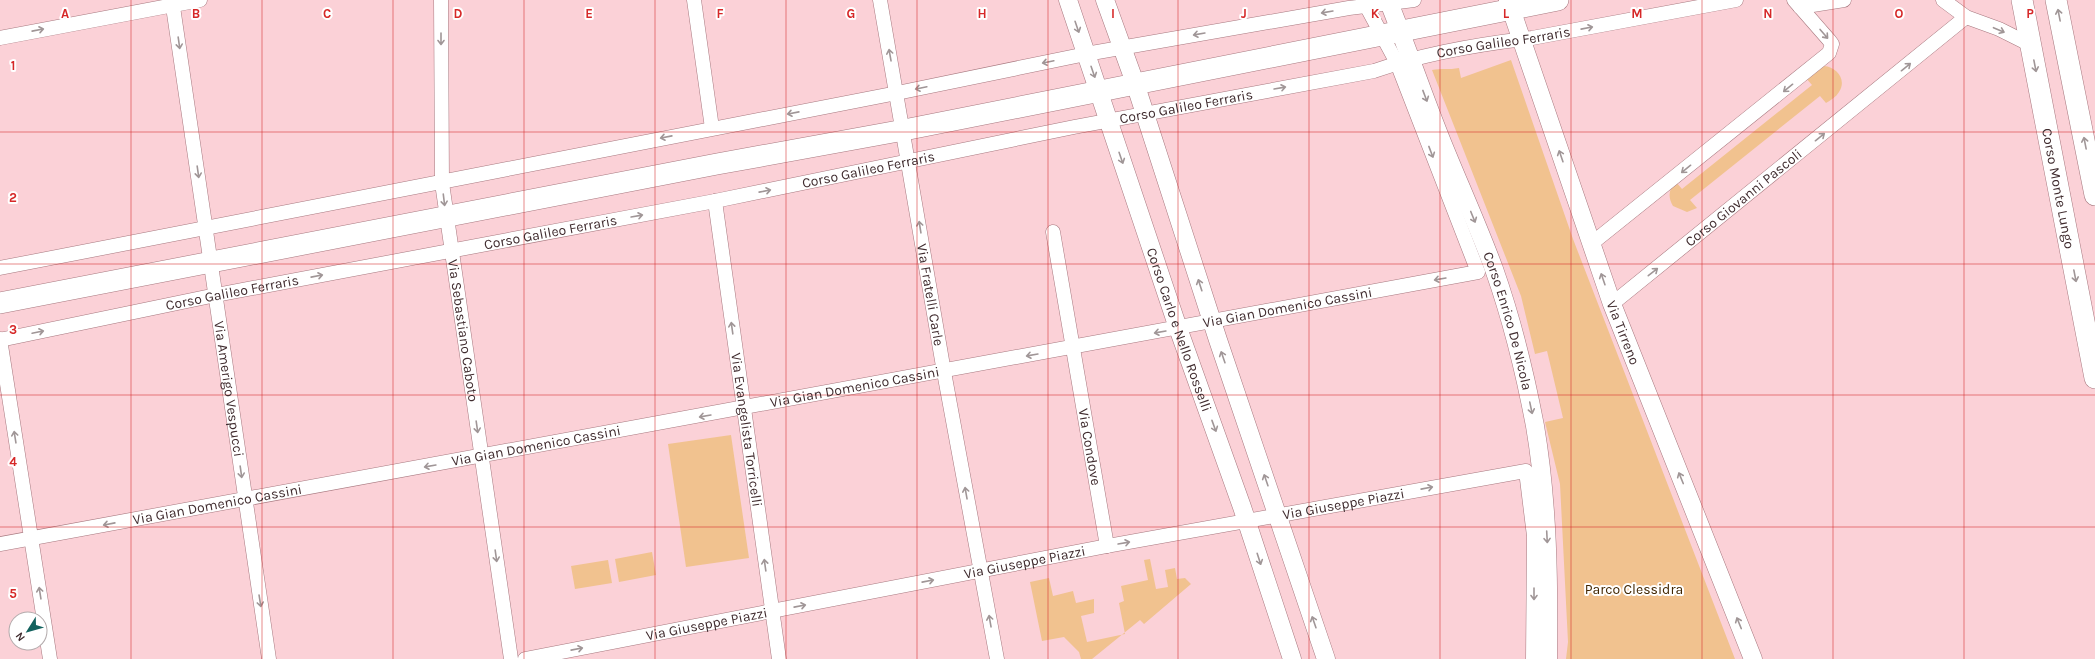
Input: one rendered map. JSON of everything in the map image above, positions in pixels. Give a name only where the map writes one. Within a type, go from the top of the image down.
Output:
[{"type":"main road","points":[[0,303],[717,164],[904,130],[1391,34],[1509,5],[1558,0]]},
{"type":"main road","name":"Corso Monte Lungo","points":[[2022,0],[2095,378]]},
{"type":"main road","points":[[2056,0],[2095,195]]},
{"type":"street","points":[[0,38],[172,2],[200,0]]},
{"type":"street","name":"Via Sebastiano Caboto","points":[[441,0],[442,183],[511,659]]},
{"type":"street","points":[[694,0],[712,128]]},
{"type":"street","name":"Via Fratelli Carle","points":[[880,0],[904,130],[944,372],[997,659]]},
{"type":"street","name":"Corso Carlo e Nello Rosselli","points":[[1068,0],[1178,328],[1247,522],[1292,659]]},
{"type":"street","points":[[1105,0],[1123,48],[1212,322],[1326,659]]},
{"type":"street","points":[[0,268],[206,227],[442,183],[1086,54],[1364,3],[1414,0]]},
{"type":"street","name":"Corso Galileo Ferraris","points":[[0,340],[216,295],[714,201],[1108,121],[1370,72],[1404,61],[1498,41],[1521,40],[1736,0]]},
{"type":"street","points":[[1797,3],[1844,0]]},
{"type":"street","points":[[1943,0],[1966,17],[1999,29],[2031,45]]},
{"type":"street","name":"Via Amerigo Vespucci","points":[[172,2],[269,659]]},
{"type":"street","name":"Corso Enrico De Nicola","points":[[1389,2],[1391,34]]},
{"type":"street","name":"Corso Enrico De Nicola","points":[[1364,3],[1391,34],[1404,61],[1493,268],[1510,318],[1524,373],[1535,426],[1544,488],[1547,538],[1548,659]]},
{"type":"street","points":[[1591,244],[1829,53],[1832,44],[1797,3]]},
{"type":"street","name":"Via Tirreno","points":[[1509,5],[1612,304],[1753,659]]},
{"type":"street","name":"Corso Giovanni Pascoli","points":[[1612,304],[1876,92],[1966,17]]},
{"type":"street","name":"Corso Enrico De Nicola","points":[[1404,61],[1478,272]]},
{"type":"street","name":"Via Evangelista Torricelli","points":[[714,201],[779,659]]},
{"type":"street","points":[[1053,232],[1073,348]]},
{"type":"street","name":"Via Gian Domenico Cassini","points":[[0,544],[245,498],[482,457],[944,372],[1478,272]]},
{"type":"street","points":[[0,340],[50,659]]},
{"type":"street","name":"Via Condove","points":[[1073,348],[1107,546]]},
{"type":"street","name":"Via Giuseppe Piazzi","points":[[524,659],[1107,546],[1278,517],[1526,471],[1534,536],[1533,659]]},
{"type":"green space","name":"Parco Clessidra","points":[[1511,60],[1573,239],[1735,659],[1566,659],[1568,642],[1560,484],[1545,422],[1563,418],[1547,351],[1535,354],[1521,296],[1432,70],[1459,68],[1461,78]]},
{"type":"green space","points":[[1824,66],[1837,72],[1841,79],[1841,87],[1835,97],[1826,103],[1820,96],[1690,200],[1697,208],[1687,212],[1673,206],[1670,200],[1670,191],[1676,182],[1682,189],[1812,85],[1805,77],[1819,67]]},
{"type":"green space","points":[[731,435],[749,558],[686,567],[668,444]]},
{"type":"green space","points":[[652,552],[656,575],[619,582],[615,559]]},
{"type":"green space","points":[[1150,559],[1156,589],[1168,587],[1165,570],[1175,568],[1177,579],[1185,578],[1191,584],[1144,624],[1140,620],[1125,632],[1119,603],[1124,601],[1121,586],[1148,580],[1144,560]]},
{"type":"green space","points":[[608,560],[612,583],[575,589],[571,566]]},
{"type":"green space","points":[[1049,578],[1053,596],[1073,591],[1076,603],[1094,599],[1094,613],[1081,616],[1087,642],[1122,635],[1092,659],[1081,659],[1079,652],[1064,637],[1042,641],[1030,582]]}]
